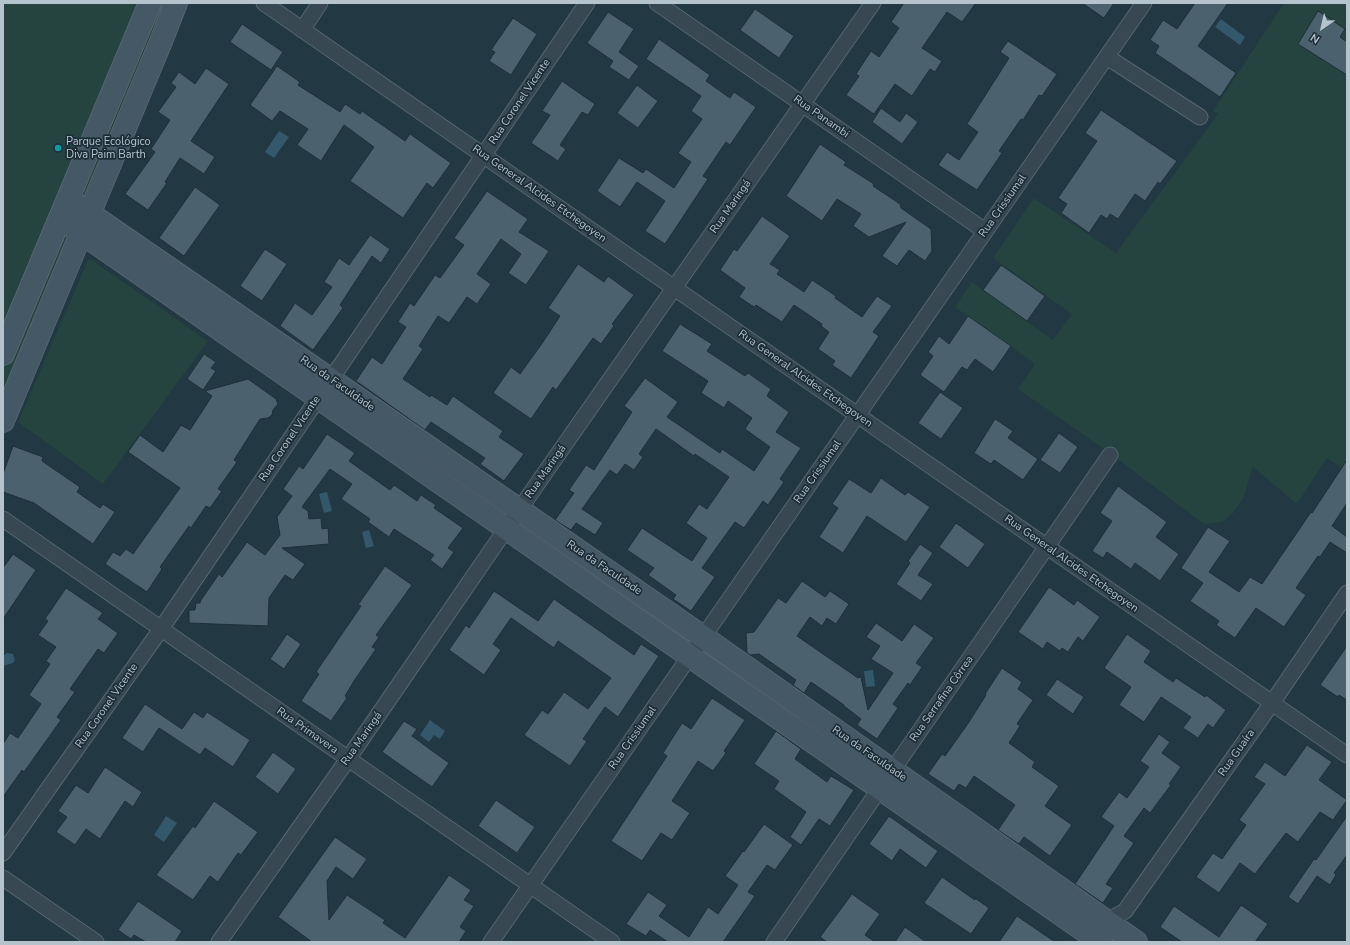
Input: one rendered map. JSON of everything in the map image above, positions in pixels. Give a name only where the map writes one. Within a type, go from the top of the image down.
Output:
[{"type":"street","points":[[3,354],[150,3]]},
{"type":"street","points":[[3,421],[86,224],[176,3]]},
{"type":"street","name":"Rua General Alcides Etchegoyen","points":[[264,3],[1347,755]]},
{"type":"street","points":[[302,30],[320,3]]},
{"type":"street","name":"Rua Coronel Vicente","points":[[3,853],[161,629],[587,3]]},
{"type":"street","name":"Rua Panambi","points":[[657,3],[985,232]]},
{"type":"street","name":"Rua Maringá","points":[[219,942],[348,759],[519,510],[873,3]]},
{"type":"street","name":"Rua Crissiumal","points":[[492,942],[703,636],[1144,3]]},
{"type":"street","points":[[1107,57],[1200,117]]},
{"type":"street","name":"Rua da Faculdade","points":[[64,209],[331,380],[703,636],[893,771],[1110,937]]},
{"type":"street","name":"Rua da Faculdade","points":[[86,224],[318,398],[880,789],[1110,937]]},
{"type":"street","name":"Rua Serrafina Côrrea","points":[[774,942],[1110,455]]},
{"type":"street","name":"Rua Primavera","points":[[3,519],[612,942]]},
{"type":"street","name":"Rua Guaíra","points":[[1110,937],[1125,911],[1272,703],[1347,593]]},
{"type":"street","points":[[3,878],[96,942]]},
{"type":"green space","name":"Parque Ecológico Diva Paim Barth","points":[[3,3],[164,3],[64,293],[3,433]]},
{"type":"green space","points":[[1284,3],[1347,3],[1347,471],[1327,458],[1297,504],[1253,467],[1243,499],[1233,513],[1222,522],[1204,524],[1111,454],[1018,389],[1035,364],[955,307],[972,282],[1053,340],[1072,314],[993,258],[1034,198],[1116,253],[1218,114],[1213,111]]},
{"type":"green space","points":[[89,258],[208,341],[103,484],[18,422]]},
{"type":"water","points":[[1221,19],[1245,37],[1240,45],[1215,27]]},
{"type":"water","points":[[279,131],[289,137],[274,158],[265,152]]},
{"type":"water","points":[[327,492],[332,511],[324,513],[319,494]]},
{"type":"water","points":[[369,530],[374,546],[366,548],[362,532]]},
{"type":"water","points":[[7,653],[13,654],[15,660],[13,663],[3,666],[3,656]]},
{"type":"water","points":[[873,670],[875,686],[866,687],[864,671]]},
{"type":"water","points":[[430,720],[445,731],[440,739],[434,735],[429,742],[420,735]]},
{"type":"water","points":[[166,816],[177,823],[164,842],[154,835]]},
{"type":"building","points":[[904,3],[976,3],[962,22],[947,12],[922,48],[942,61],[935,72],[930,69],[912,96],[895,84],[874,114],[846,95],[859,76],[856,74],[871,51],[879,57],[899,28],[891,22]]},
{"type":"building","points":[[1082,3],[1114,3],[1104,18]]},
{"type":"building","points":[[1195,3],[1228,3],[1198,46],[1236,73],[1220,97],[1155,53],[1159,46],[1150,40],[1163,20],[1177,29]]},
{"type":"building","points":[[755,9],[794,36],[779,58],[740,30]]},
{"type":"building","points":[[1318,11],[1345,29],[1340,37],[1347,42],[1347,75],[1298,44]]},
{"type":"building","points":[[608,12],[634,29],[619,52],[639,66],[629,80],[609,67],[613,61],[587,43]]},
{"type":"building","points":[[513,18],[537,34],[511,75],[489,61],[495,52],[491,50]]},
{"type":"building","points":[[242,24],[283,52],[271,70],[230,42]]},
{"type":"building","points":[[659,39],[710,75],[706,81],[730,98],[734,92],[756,107],[730,145],[726,142],[703,176],[708,179],[665,244],[645,231],[665,201],[637,182],[620,207],[597,191],[619,158],[643,173],[646,169],[674,188],[691,162],[678,153],[702,119],[691,111],[701,96],[646,59]]},
{"type":"building","points":[[1008,41],[1057,74],[1042,96],[1039,95],[1023,120],[1021,119],[999,151],[1002,153],[977,190],[938,165],[947,152],[959,160],[978,132],[967,124],[1009,58],[1000,52]]},
{"type":"building","points":[[277,66],[300,82],[298,85],[340,112],[345,104],[360,114],[362,111],[405,141],[410,134],[451,163],[433,188],[427,183],[403,218],[350,181],[374,147],[344,125],[321,161],[297,145],[308,129],[280,111],[272,121],[250,105]]},
{"type":"building","points":[[206,68],[229,84],[191,141],[215,157],[204,174],[180,158],[165,182],[167,183],[148,210],[125,194],[155,152],[151,149],[170,120],[158,112],[176,87],[171,83],[179,72],[195,84]]},
{"type":"building","points":[[562,81],[595,104],[588,115],[582,112],[560,145],[566,149],[558,161],[531,143],[550,115],[542,111]]},
{"type":"building","points":[[637,85],[658,101],[638,128],[617,113]]},
{"type":"building","points":[[881,108],[900,122],[906,113],[918,122],[902,144],[872,122]]},
{"type":"building","points":[[1101,110],[1177,161],[1160,184],[1158,182],[1145,201],[1135,194],[1118,219],[1110,214],[1107,219],[1101,215],[1089,233],[1061,213],[1067,204],[1058,198],[1097,141],[1085,133]]},
{"type":"building","points":[[820,144],[846,162],[844,165],[874,184],[873,186],[900,204],[901,208],[931,229],[932,251],[925,261],[909,250],[897,266],[882,256],[906,222],[869,237],[853,226],[861,214],[837,199],[822,221],[786,196]]},
{"type":"building","points":[[195,187],[220,205],[184,256],[159,238]]},
{"type":"building","points":[[487,191],[528,219],[519,232],[549,251],[526,285],[508,273],[521,254],[501,239],[477,274],[491,284],[477,304],[467,297],[449,323],[438,316],[419,346],[423,349],[403,379],[430,397],[431,395],[447,405],[453,396],[503,431],[499,437],[524,454],[504,481],[480,464],[485,458],[431,422],[425,430],[356,381],[372,357],[382,364],[406,327],[398,322],[410,303],[414,306],[435,275],[440,278],[464,245],[454,238]]},
{"type":"building","points":[[762,216],[790,236],[770,264],[780,270],[777,274],[804,292],[812,280],[836,296],[835,298],[862,317],[877,296],[892,306],[873,332],[879,336],[851,378],[832,365],[835,361],[818,349],[829,332],[821,326],[822,324],[794,305],[782,322],[756,305],[754,307],[739,297],[745,288],[720,270],[734,249],[737,251]]},
{"type":"building","points":[[370,235],[390,249],[381,263],[372,256],[340,305],[343,308],[313,350],[280,326],[295,303],[312,315],[332,287],[324,282],[339,258],[349,265]]},
{"type":"building","points":[[265,249],[287,264],[262,301],[240,286]]},
{"type":"building","points":[[578,264],[604,282],[608,276],[634,295],[612,324],[614,326],[601,344],[593,338],[556,390],[553,387],[531,419],[493,393],[511,367],[520,374],[543,342],[560,316],[548,308]]},
{"type":"building","points":[[1001,265],[1045,296],[1027,321],[983,290]]},
{"type":"building","points":[[968,316],[1011,346],[993,372],[975,359],[967,370],[962,367],[944,392],[920,375],[933,356],[928,352],[939,336],[949,344]]},
{"type":"building","points":[[680,324],[712,344],[707,351],[745,376],[748,373],[771,389],[767,396],[789,412],[776,432],[801,448],[780,479],[784,482],[768,505],[763,501],[744,528],[735,522],[702,568],[715,577],[691,611],[673,599],[676,595],[648,575],[654,568],[627,550],[642,528],[692,561],[707,538],[686,523],[699,504],[707,509],[729,477],[695,454],[694,456],[656,429],[639,454],[643,457],[634,470],[625,464],[617,475],[610,470],[582,509],[603,523],[595,535],[576,523],[571,530],[555,520],[574,493],[569,490],[586,465],[594,470],[632,412],[624,406],[645,378],[678,402],[667,417],[720,453],[722,449],[754,471],[770,447],[745,429],[752,418],[728,401],[724,408],[701,393],[708,381],[662,351]]},
{"type":"building","points":[[204,354],[216,362],[211,368],[216,371],[203,390],[187,379]]},
{"type":"building","points":[[248,379],[276,399],[278,404],[273,410],[272,415],[268,418],[260,419],[234,460],[237,462],[218,489],[222,491],[210,508],[206,506],[191,528],[189,526],[160,567],[162,569],[147,592],[105,564],[113,552],[120,556],[126,549],[133,554],[180,488],[128,452],[140,435],[163,452],[181,425],[190,430],[212,396],[205,391]]},
{"type":"building","points":[[940,392],[963,408],[941,439],[918,423]]},
{"type":"building","points":[[995,419],[1013,431],[1008,438],[1038,459],[1023,480],[994,460],[991,464],[974,453]]},
{"type":"building","points":[[1059,433],[1078,447],[1060,473],[1040,460]]},
{"type":"building","points":[[327,434],[355,453],[349,461],[390,490],[394,485],[417,501],[421,495],[436,505],[434,508],[463,528],[448,548],[454,552],[442,569],[430,560],[434,555],[394,529],[389,537],[368,522],[370,519],[341,499],[352,484],[330,469],[302,507],[308,511],[309,519],[321,518],[322,529],[328,528],[329,544],[282,548],[305,564],[293,580],[285,575],[269,598],[268,626],[189,623],[189,610],[195,610],[196,603],[200,603],[219,574],[222,577],[247,542],[265,555],[280,535],[277,517],[292,496],[283,489],[299,466],[303,469]]},
{"type":"building","points":[[13,446],[43,457],[42,461],[80,487],[77,492],[100,508],[103,504],[115,512],[93,544],[34,503],[3,492],[3,474]]},
{"type":"building","points":[[1347,460],[1347,503],[1332,526],[1347,537],[1347,553],[1330,542],[1320,557],[1318,556],[1296,588],[1306,595],[1284,627],[1256,608],[1235,638],[1216,625],[1219,621],[1190,601],[1203,583],[1181,568],[1208,527],[1230,541],[1209,572],[1239,592],[1250,577],[1262,584]]},
{"type":"building","points":[[881,478],[905,495],[908,492],[930,507],[906,542],[867,516],[843,553],[819,537],[838,508],[832,504],[849,479],[871,493]]},
{"type":"building","points":[[1118,486],[1167,522],[1156,537],[1179,554],[1160,581],[1135,563],[1131,569],[1107,552],[1103,558],[1092,551],[1112,521],[1100,513]]},
{"type":"building","points":[[956,523],[985,544],[968,568],[939,547]]},
{"type":"building","points":[[920,544],[933,553],[918,575],[933,584],[921,601],[896,584],[910,563],[908,561]]},
{"type":"building","points":[[13,554],[36,570],[3,619],[3,568]]},
{"type":"building","points":[[385,566],[412,585],[376,635],[379,637],[372,647],[376,649],[354,681],[345,696],[347,698],[331,721],[301,701],[319,674],[316,672],[361,606],[358,605]]},
{"type":"building","points":[[802,581],[825,597],[830,591],[849,604],[836,624],[827,618],[822,626],[810,617],[797,636],[858,678],[861,677],[868,710],[893,673],[871,659],[880,646],[866,637],[876,623],[902,641],[914,624],[934,638],[916,663],[922,667],[910,685],[908,683],[893,704],[898,708],[877,739],[857,725],[861,719],[811,682],[804,693],[793,685],[796,680],[759,654],[750,655],[747,653],[746,633],[754,632],[778,598],[786,603]]},
{"type":"building","points":[[1049,587],[1074,605],[1077,600],[1100,617],[1083,641],[1078,637],[1068,652],[1062,648],[1060,651],[1047,642],[1043,649],[1018,632]]},
{"type":"building","points":[[66,588],[103,613],[98,619],[118,633],[104,653],[98,649],[70,689],[75,692],[57,717],[61,720],[24,772],[22,770],[3,797],[3,744],[10,733],[18,738],[41,704],[29,695],[50,664],[46,661],[56,647],[38,635],[48,621],[45,619]]},
{"type":"building","points":[[494,591],[538,621],[554,599],[634,655],[641,644],[659,656],[618,717],[605,707],[583,739],[587,741],[570,766],[524,735],[542,710],[548,714],[564,692],[588,709],[611,678],[558,641],[554,648],[511,618],[493,644],[501,650],[484,675],[449,650],[466,625],[469,628]]},
{"type":"building","points":[[287,634],[301,644],[284,669],[270,659]]},
{"type":"building","points":[[1127,634],[1151,651],[1144,662],[1173,682],[1176,678],[1205,697],[1206,695],[1226,710],[1213,728],[1208,724],[1198,738],[1183,728],[1191,717],[1161,697],[1144,722],[1119,705],[1131,687],[1104,668]]},
{"type":"building","points":[[1347,646],[1347,700],[1339,695],[1338,697],[1320,685]]},
{"type":"building","points":[[1002,668],[1022,682],[1018,689],[1033,700],[1017,724],[1020,726],[1009,743],[1035,762],[1032,767],[1059,786],[1045,806],[1072,825],[1050,856],[1024,837],[1019,844],[998,830],[1015,805],[974,776],[966,788],[959,784],[954,791],[928,774],[942,754],[945,756],[969,722]]},
{"type":"building","points":[[1057,679],[1084,697],[1073,714],[1046,695]]},
{"type":"building","points":[[712,698],[745,720],[724,751],[726,753],[713,771],[698,761],[672,801],[690,813],[672,840],[661,833],[642,861],[611,841],[667,756],[663,753],[682,723],[691,729]]},
{"type":"building","points":[[145,704],[182,729],[194,712],[203,718],[207,712],[250,740],[233,767],[205,748],[200,755],[159,728],[143,752],[122,738]]},
{"type":"building","points":[[404,721],[417,729],[412,736],[449,763],[432,787],[382,752]]},
{"type":"building","points":[[776,731],[801,749],[795,759],[827,782],[831,776],[854,790],[830,826],[819,819],[801,845],[790,837],[806,812],[774,789],[779,781],[754,764]]},
{"type":"building","points":[[1159,734],[1170,742],[1162,753],[1181,767],[1169,784],[1171,785],[1150,813],[1144,808],[1124,836],[1134,843],[1106,884],[1113,888],[1103,903],[1075,884],[1114,826],[1101,817],[1119,792],[1127,798],[1149,767],[1140,761]]},
{"type":"building","points":[[1307,745],[1332,762],[1319,780],[1347,800],[1333,820],[1320,812],[1298,842],[1286,833],[1255,874],[1240,863],[1219,893],[1196,877],[1213,853],[1222,859],[1246,825],[1239,820],[1265,784],[1254,777],[1265,762],[1285,776]]},
{"type":"building","points":[[273,752],[296,769],[278,794],[255,777]]},
{"type":"building","points":[[105,767],[142,792],[133,807],[125,801],[100,839],[86,829],[75,845],[56,832],[67,817],[58,811],[76,785],[88,793]]},
{"type":"building","points":[[496,800],[535,827],[517,853],[478,826]]},
{"type":"building","points":[[214,801],[258,832],[241,855],[238,853],[218,882],[210,876],[193,900],[156,875],[193,826],[195,828]]},
{"type":"building","points":[[889,816],[938,851],[926,868],[900,849],[892,861],[869,844]]},
{"type":"building","points":[[1347,816],[1347,855],[1334,873],[1336,875],[1330,885],[1317,876],[1298,904],[1288,897],[1314,859],[1316,860]]},
{"type":"building","points":[[764,824],[793,845],[775,870],[767,865],[748,892],[755,896],[723,942],[668,942],[650,930],[646,936],[626,924],[648,892],[667,905],[659,916],[689,937],[708,907],[718,914],[738,885],[725,876]]},
{"type":"building","points":[[335,837],[367,859],[353,879],[336,867],[327,881],[329,920],[347,895],[385,920],[383,923],[405,938],[449,875],[471,890],[464,900],[474,906],[460,927],[466,931],[459,942],[312,942],[278,917]]},
{"type":"building","points":[[942,877],[989,908],[971,934],[924,903]]},
{"type":"building","points":[[852,894],[880,914],[865,935],[875,942],[827,942],[820,937]]},
{"type":"building","points":[[138,901],[182,931],[175,942],[146,942],[134,935],[131,939],[118,930]]},
{"type":"building","points":[[1241,905],[1268,924],[1255,942],[1182,942],[1160,927],[1174,906],[1219,937]]},
{"type":"building","points":[[1017,916],[1055,942],[999,942]]},
{"type":"building","points":[[905,927],[926,942],[895,942]]},
{"type":"place","name":"Parque Ecológico Diva Paim Barth","points":[[58,148]]}]
